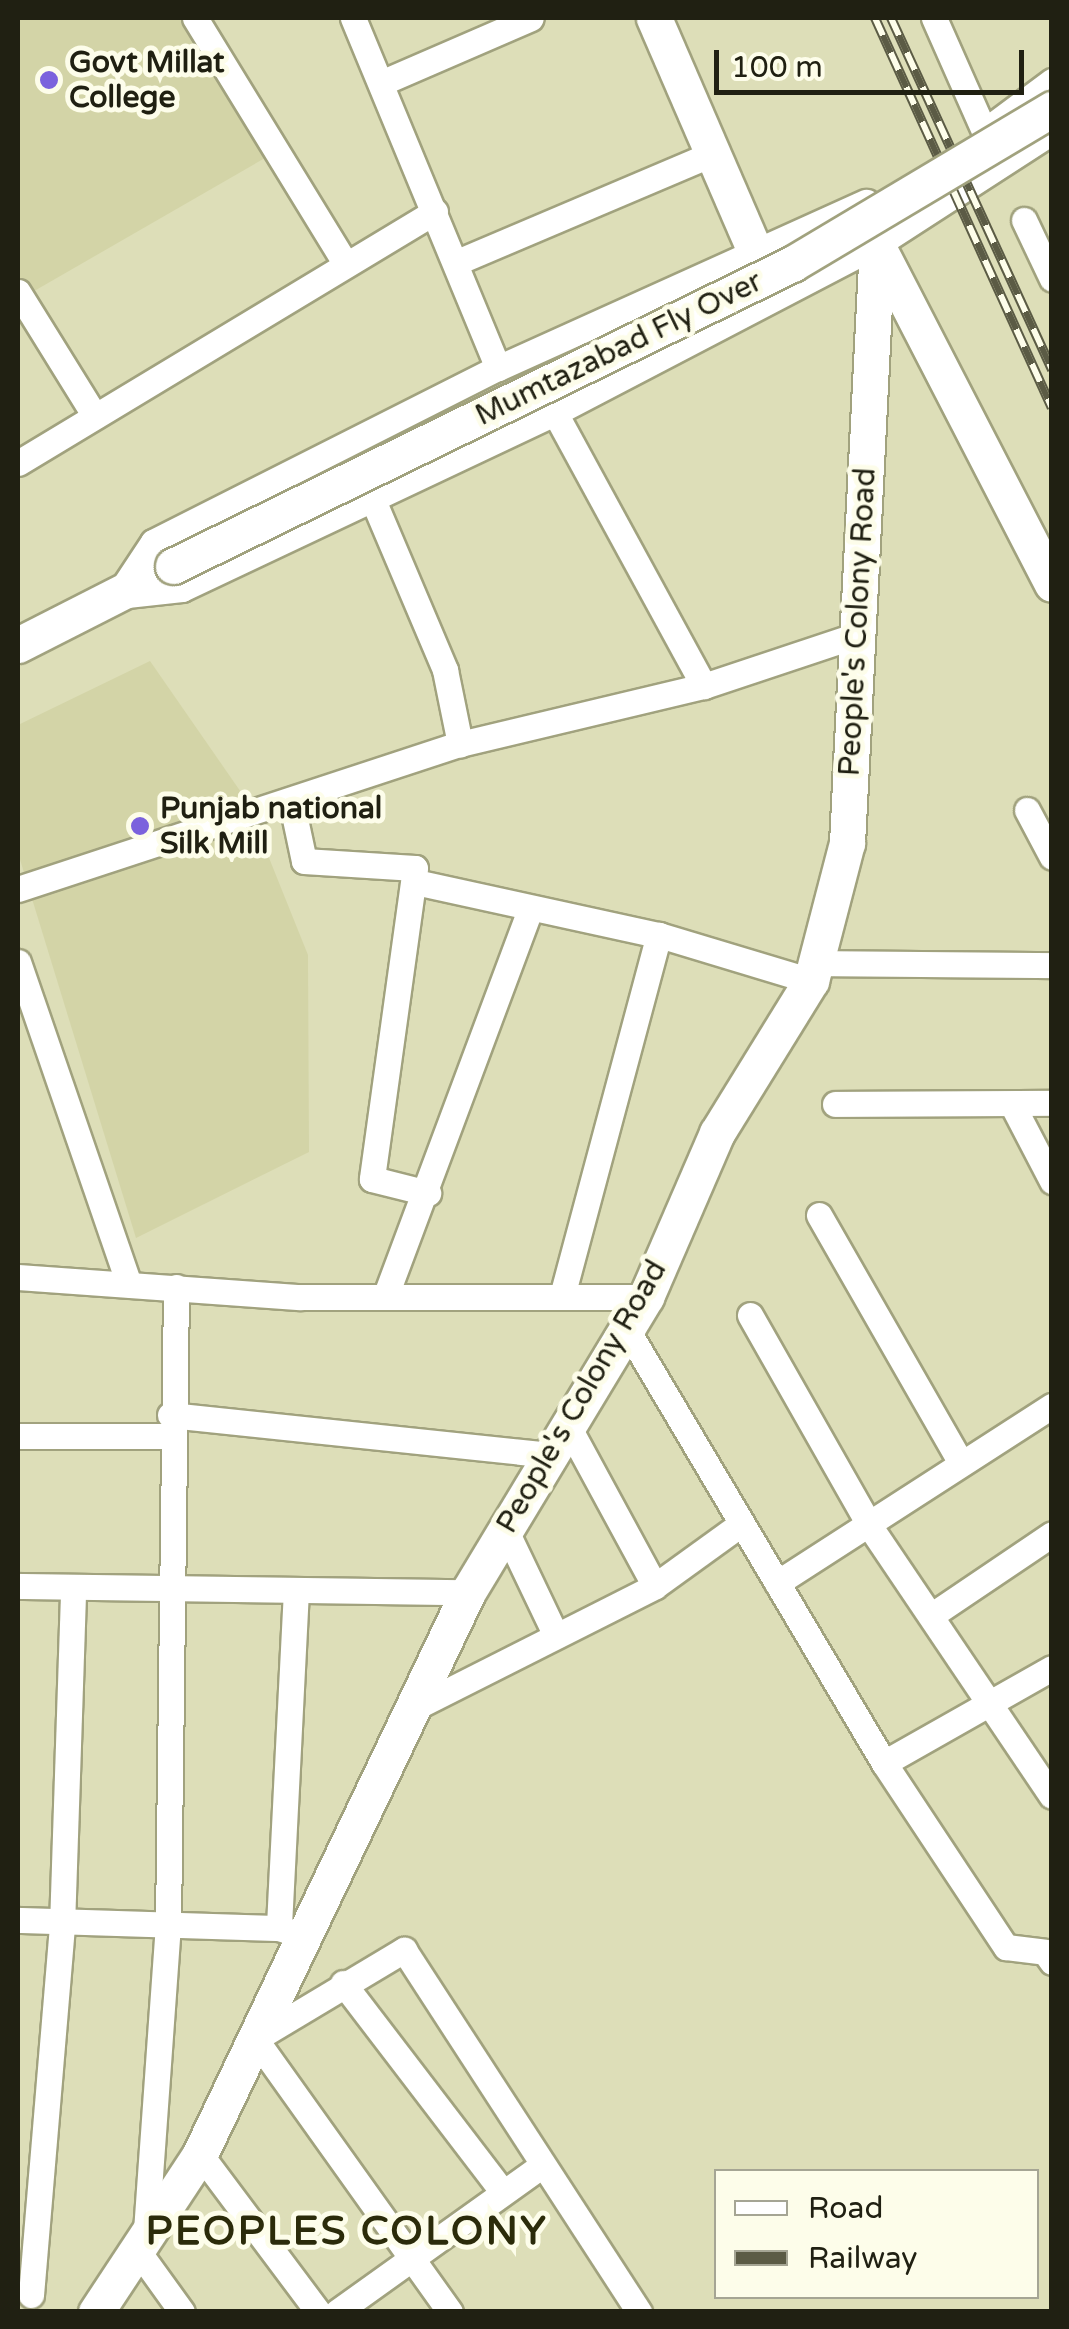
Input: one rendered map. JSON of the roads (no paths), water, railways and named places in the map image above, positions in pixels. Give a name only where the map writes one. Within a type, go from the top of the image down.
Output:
[{"type":"street","points":[[195,18],[346,264]]},
{"type":"street","points":[[353,18],[498,368]]},
{"type":"street","points":[[381,83],[531,18]]},
{"type":"street","points":[[654,18],[755,251]]},
{"type":"street","points":[[934,18],[984,131]]},
{"type":"street","points":[[117,596],[152,542],[498,368],[841,215],[984,131],[1052,81]]},
{"type":"street","name":"Mumtazabad Fly Over","points":[[18,645],[792,264],[1052,110]]},
{"type":"street","points":[[117,596],[182,590],[556,413],[877,245],[1052,132]]},
{"type":"street","points":[[457,262],[712,154]]},
{"type":"street","points":[[18,463],[435,211]]},
{"type":"street","points":[[1024,220],[1052,279]]},
{"type":"street","points":[[877,245],[1052,584]]},
{"type":"street","name":"People's Colony Road","points":[[96,2312],[200,2154],[254,2039],[290,1932],[412,1708],[468,1592],[646,1297],[716,1133],[814,972],[847,843],[877,245]]},
{"type":"street","points":[[18,292],[96,416]]},
{"type":"street","points":[[556,413],[704,686]]},
{"type":"street","points":[[373,500],[444,670],[460,744]]},
{"type":"street","points":[[18,889],[460,744],[704,686],[857,635]]},
{"type":"street","points":[[292,800],[304,861],[406,862],[415,882],[372,1179],[428,1193]]},
{"type":"street","points":[[1027,810],[1052,856]]},
{"type":"street","points":[[415,882],[814,972],[1052,964]]},
{"type":"street","points":[[387,1292],[428,1193],[530,910]]},
{"type":"street","points":[[562,1296],[658,935]]},
{"type":"street","points":[[18,962],[129,1284]]},
{"type":"street","points":[[835,1104],[1052,1103]]},
{"type":"street","points":[[1013,1106],[1052,1181]]},
{"type":"street","points":[[819,1216],[960,1463]]},
{"type":"street","points":[[18,1277],[300,1297],[387,1292],[646,1297]]},
{"type":"street","points":[[176,1287],[170,1425],[168,1925],[142,2243],[182,2312]]},
{"type":"street","points":[[750,1315],[870,1528],[935,1613],[992,1708],[1052,1796]]},
{"type":"street","points":[[626,1328],[884,1763],[1006,1947],[1045,1952],[1052,1962]]},
{"type":"street","points":[[777,1583],[870,1528],[960,1463],[1052,1406]]},
{"type":"street","points":[[18,1436],[170,1425],[548,1455]]},
{"type":"street","points":[[568,1426],[655,1586]]},
{"type":"street","points":[[412,1708],[655,1586],[740,1524]]},
{"type":"street","points":[[506,1532],[556,1636]]},
{"type":"street","points":[[935,1613],[1052,1534]]},
{"type":"street","points":[[18,1586],[468,1592]]},
{"type":"street","points":[[31,2295],[62,1926],[74,1587]]},
{"type":"street","points":[[18,1920],[62,1926],[168,1925],[290,1932],[296,1590]]},
{"type":"street","points":[[884,1763],[992,1708],[1052,1668]]},
{"type":"street","points":[[450,2312],[254,2039],[404,1950],[639,2312]]},
{"type":"street","points":[[343,1983],[503,2192]]},
{"type":"street","points":[[200,2154],[318,2312]]},
{"type":"street","points":[[338,2312],[542,2165]]},
{"type":"railway","points":[[875,18],[1052,408]]},
{"type":"railway","points":[[891,18],[1052,370]]},
{"type":"place","name":"Govt Millat College","points":[[49,80]]},
{"type":"place","name":"Punjab national Silk Mill","points":[[140,826]]},
{"type":"district","name":"PEOPLES COLONY","points":[[347,2231]]}]
